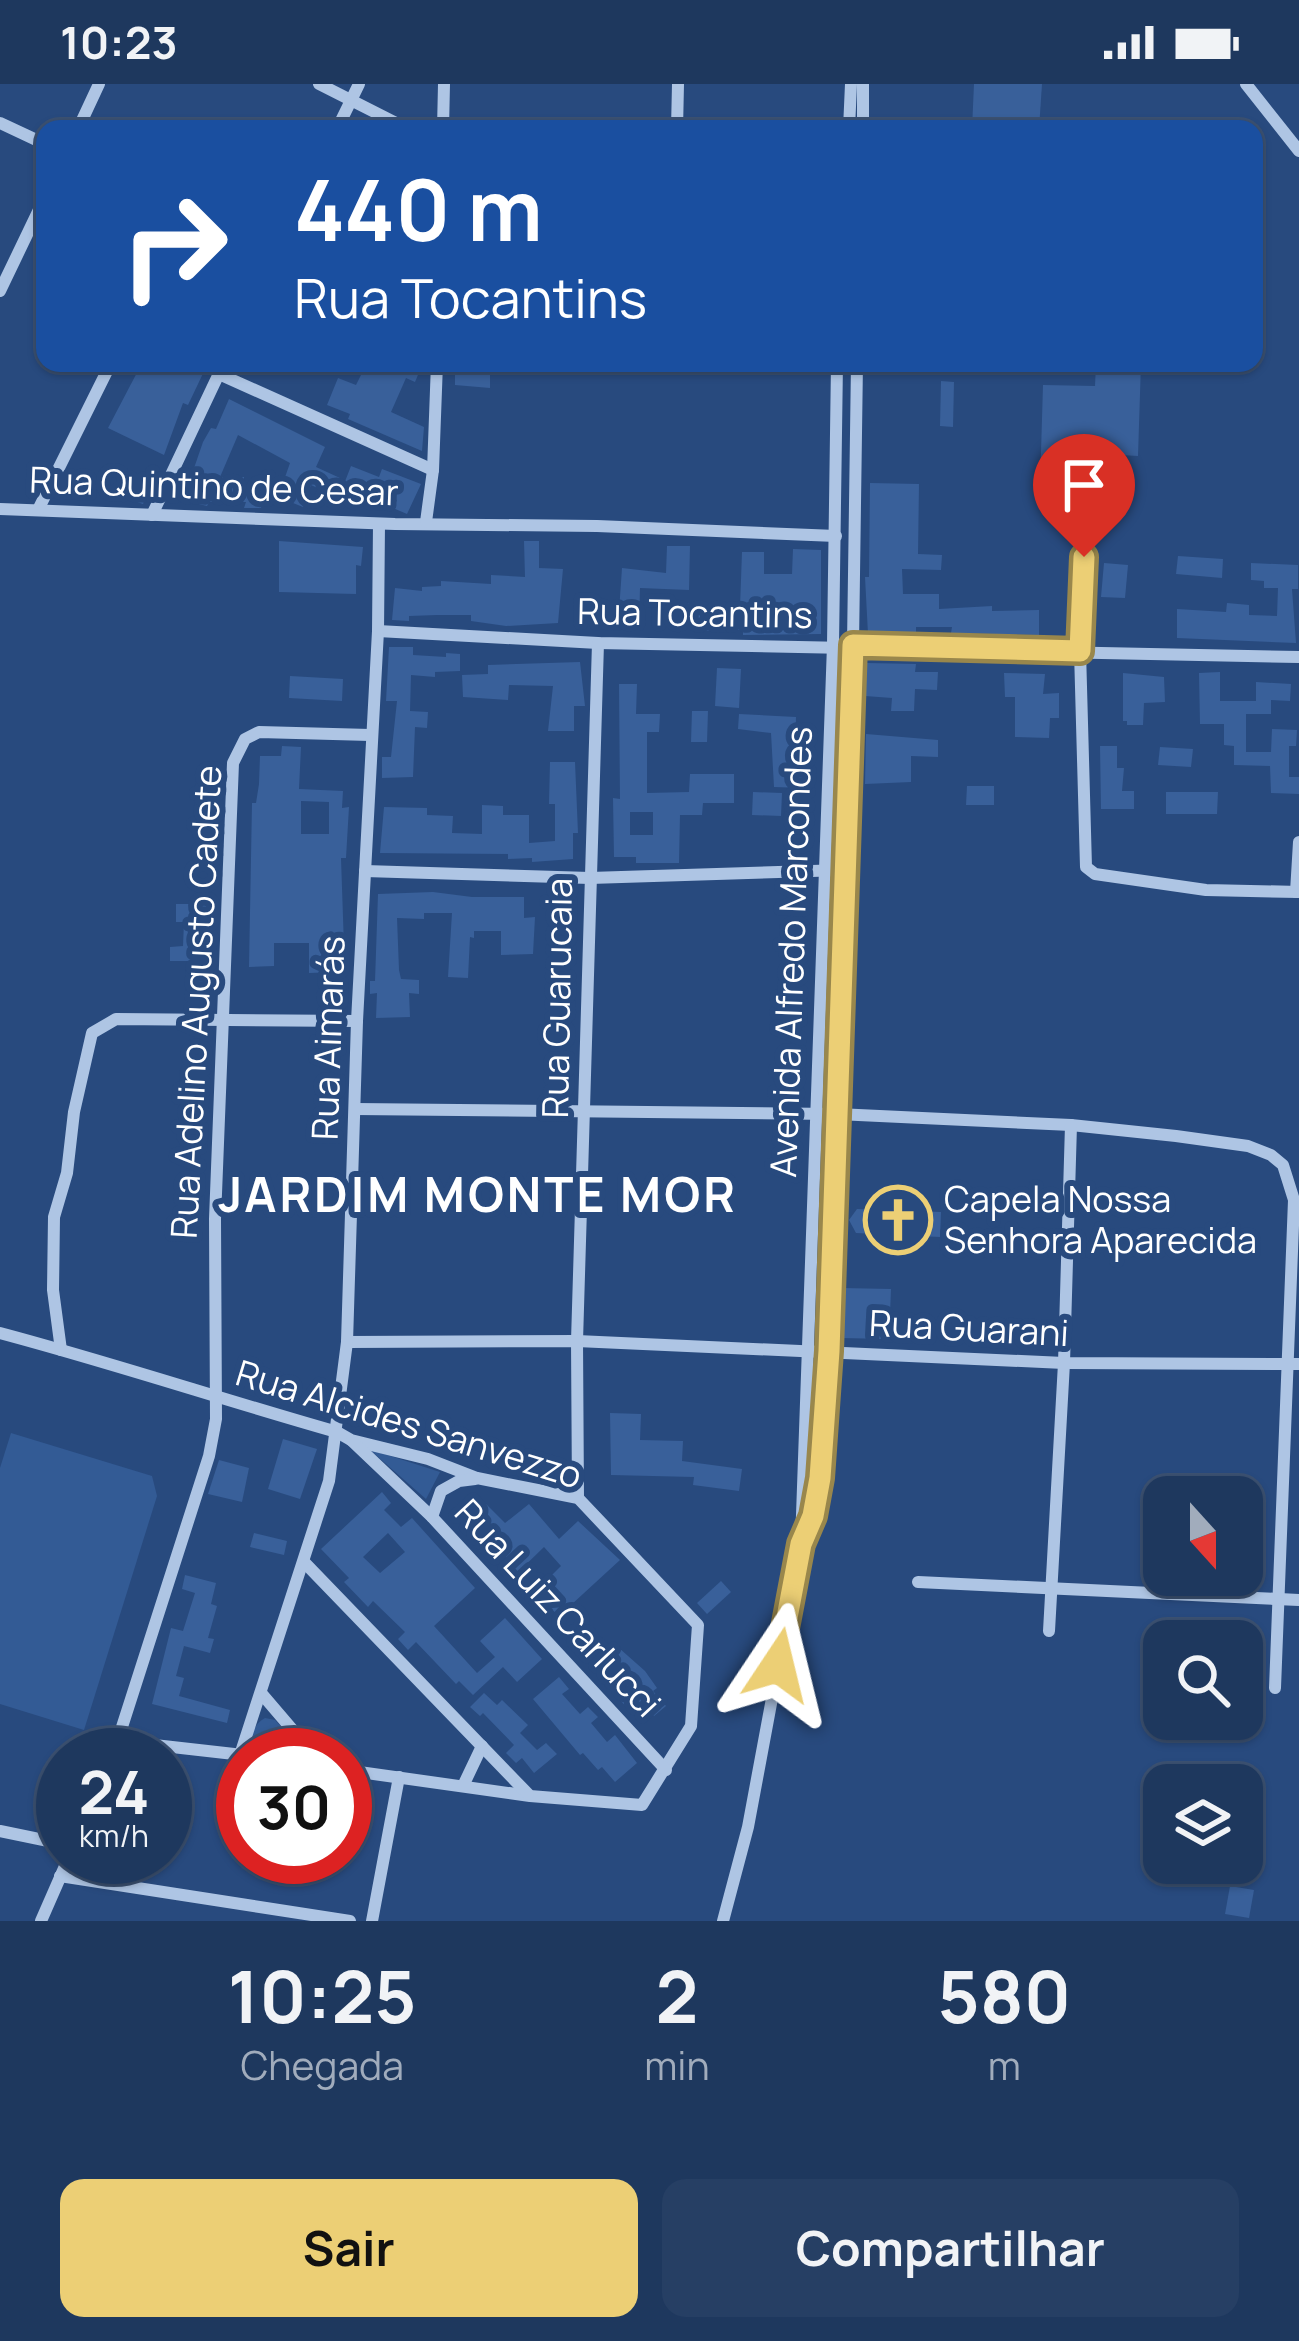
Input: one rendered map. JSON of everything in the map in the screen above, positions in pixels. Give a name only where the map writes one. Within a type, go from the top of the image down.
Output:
[{"type":"street","points":[[82,120],[99,84]]},
{"type":"street","points":[[319,84],[390,120]]},
{"type":"street","points":[[341,120],[358,84]]},
{"type":"street","points":[[444,84],[444,120]]},
{"type":"street","points":[[677,120],[678,84]]},
{"type":"street","points":[[849,120],[851,84]]},
{"type":"street","points":[[863,84],[863,120]]},
{"type":"street","points":[[1246,84],[1299,151]]},
{"type":"street","points":[[0,123],[36,140]]},
{"type":"street","points":[[0,291],[4,270],[36,213]]},
{"type":"street","points":[[38,510],[107,372]]},
{"type":"street","points":[[152,515],[219,372]]},
{"type":"street","points":[[229,372],[434,470]]},
{"type":"street","points":[[426,522],[434,470],[437,372]]},
{"type":"street","name":"Avenida Alfredo Marcondes","points":[[723,1921],[748,1827],[801,1544],[833,645],[837,372]]},
{"type":"street","name":"Avenida Alfredo Marcondes","points":[[801,1544],[818,1501],[829,1351],[853,645],[857,372]]},
{"type":"street","points":[[836,420],[856,422]]},
{"type":"street","name":"Rua Quintino de Cesar","points":[[0,508],[836,536]]},
{"type":"street","name":"Rua Aimarás","points":[[250,1728],[329,1481],[347,1342],[379,524]]},
{"type":"street","points":[[1084,557],[1080,651],[1084,851],[1089,871],[1206,890],[1297,892],[1299,842]]},
{"type":"street","name":"Rua Tocantins","points":[[378,631],[598,643],[1299,657]]},
{"type":"street","name":"Rua Guarucaia","points":[[578,1498],[577,1341],[598,643]]},
{"type":"street","name":"Rua Adelino Augusto Cadete","points":[[122,1728],[217,1419],[221,1020],[236,751],[245,739],[260,732],[370,735]]},
{"type":"street","points":[[365,871],[590,878],[844,870]]},
{"type":"street","points":[[61,1350],[53,1290],[54,1217],[67,1173],[86,1046],[92,1033],[116,1019],[357,1021]]},
{"type":"street","points":[[355,1108],[815,1113],[1071,1125],[1248,1147],[1271,1155],[1283,1165],[1294,1200],[1294,1364],[1275,1688]]},
{"type":"street","points":[[1048,1631],[1064,1363],[1071,1125]]},
{"type":"street","name":"Rua Alcides Sanvezzo","points":[[0,1334],[137,1370],[477,1478],[578,1498],[698,1624],[691,1726],[642,1804],[530,1796],[372,1774]]},
{"type":"street","name":"Rua Guarani","points":[[347,1342],[577,1341],[1064,1363],[1294,1364]]},
{"type":"street","name":"Rua Luiz Carlucci","points":[[351,1440],[432,1516],[667,1770]]},
{"type":"street","points":[[432,1516],[441,1491],[477,1478]]},
{"type":"street","points":[[304,1562],[530,1796]]},
{"type":"street","points":[[918,1582],[1299,1600]]},
{"type":"street","points":[[261,1693],[291,1728]]},
{"type":"street","points":[[463,1786],[482,1746]]},
{"type":"street","points":[[372,1921],[399,1777]]},
{"type":"street","points":[[0,1832],[36,1839]]},
{"type":"street","points":[[41,1921],[57,1884]]},
{"type":"street","points":[[112,1884],[350,1921]]},
{"type":"shaded area","points":[[11,1433],[152,1476],[157,1496],[85,1728],[0,1704],[0,1468]]},
{"type":"shaded area","points":[[369,1449],[440,1472],[426,1499]]},
{"type":"shaded area","points":[[265,1718],[283,1728],[255,1728]]},
{"type":"building","points":[[974,84],[1042,84],[1040,120],[972,120]]},
{"type":"building","points":[[137,372],[204,372],[188,405],[183,403],[164,455],[108,428]]},
{"type":"building","points":[[362,372],[419,372],[415,382],[406,378],[391,412],[424,427],[422,451],[327,405],[338,378],[356,385]]},
{"type":"building","points":[[455,372],[490,372],[490,388],[455,385]]},
{"type":"building","points":[[1096,372],[1141,372],[1138,456],[1069,452],[1067,487],[1040,486],[1043,385],[1095,386]]},
{"type":"building","points":[[941,381],[954,382],[953,427],[940,426]]},
{"type":"building","points":[[229,399],[325,447],[316,467],[340,478],[333,495],[311,485],[303,507],[278,497],[290,463],[238,435],[220,477],[244,477],[244,486],[265,492],[261,508],[244,508],[246,502],[209,502],[207,506],[183,500],[203,442],[211,428],[216,429]]},
{"type":"building","points":[[351,466],[379,477],[382,469],[421,484],[407,514],[393,508],[397,500],[344,484]]},
{"type":"building","points":[[130,474],[152,484],[143,504],[119,496]]},
{"type":"building","points":[[870,483],[919,484],[918,554],[942,555],[941,570],[902,569],[903,594],[939,594],[939,609],[1039,610],[1039,635],[951,633],[952,627],[916,627],[916,637],[868,634],[865,577],[869,577]]},
{"type":"building","points":[[279,541],[363,547],[361,566],[356,565],[356,594],[279,592]]},
{"type":"building","points":[[524,541],[539,541],[539,568],[563,569],[558,623],[506,626],[471,621],[471,615],[392,620],[395,588],[422,591],[422,587],[441,586],[441,581],[491,584],[491,575],[525,577]]},
{"type":"building","points":[[667,546],[690,546],[689,590],[640,588],[639,626],[618,626],[622,568],[666,573]]},
{"type":"building","points":[[793,549],[821,550],[821,634],[743,635],[743,629],[720,632],[679,627],[680,603],[712,609],[740,607],[742,552],[764,552],[764,574],[792,574]]},
{"type":"building","points":[[1178,556],[1223,559],[1222,578],[1176,574]]},
{"type":"building","points":[[1104,563],[1128,565],[1125,598],[1101,597]]},
{"type":"building","points":[[1251,563],[1298,565],[1298,589],[1292,589],[1296,643],[1177,638],[1177,609],[1226,612],[1227,603],[1249,605],[1249,615],[1277,616],[1278,588],[1264,588],[1264,581],[1251,580]]},
{"type":"building","points":[[389,647],[413,647],[413,655],[460,654],[460,671],[435,672],[435,677],[411,675],[410,711],[428,712],[427,728],[415,727],[413,777],[382,778],[382,757],[391,757],[397,701],[386,701]]},
{"type":"building","points":[[580,662],[585,706],[574,706],[574,731],[548,731],[553,686],[509,685],[508,700],[463,697],[462,675],[488,674],[488,665]]},
{"type":"building","points":[[867,663],[916,664],[915,672],[938,672],[937,690],[915,689],[914,711],[891,711],[892,698],[865,696]]},
{"type":"building","points":[[717,668],[741,669],[739,708],[715,706]]},
{"type":"building","points":[[1220,672],[1220,701],[1256,701],[1256,682],[1291,684],[1290,701],[1271,700],[1271,714],[1246,714],[1246,752],[1271,752],[1272,729],[1297,730],[1296,746],[1289,746],[1289,777],[1299,777],[1299,794],[1271,793],[1270,766],[1234,765],[1234,746],[1224,745],[1224,724],[1200,724],[1199,673]]},
{"type":"building","points":[[1004,673],[1045,674],[1043,694],[1059,693],[1059,718],[1050,718],[1049,738],[1015,737],[1015,697],[1005,697]]},
{"type":"building","points":[[1123,673],[1164,677],[1165,702],[1144,703],[1143,725],[1123,721]]},
{"type":"building","points":[[290,676],[343,679],[342,701],[289,698]]},
{"type":"building","points":[[619,684],[637,684],[636,714],[660,714],[659,732],[647,732],[647,793],[689,792],[690,774],[734,774],[734,803],[703,803],[702,815],[680,815],[679,863],[636,863],[636,857],[614,857],[613,798],[620,799]],"holes":[[[630,812],[653,812],[653,835],[630,835]]]},
{"type":"building","points":[[692,711],[708,711],[707,742],[691,742]]},
{"type":"building","points":[[739,714],[796,717],[795,743],[809,743],[805,788],[774,787],[771,733],[738,729]]},
{"type":"building","points":[[866,734],[938,740],[938,757],[911,756],[911,782],[865,784]]},
{"type":"building","points":[[282,746],[301,747],[299,789],[343,791],[342,808],[349,807],[346,858],[341,858],[344,947],[334,946],[335,972],[309,973],[309,943],[274,943],[274,966],[249,967],[252,803],[256,803],[260,756],[281,756]],"holes":[[[301,801],[329,802],[329,834],[301,834]]]},
{"type":"building","points":[[1100,746],[1117,746],[1117,768],[1124,768],[1122,791],[1134,791],[1134,809],[1101,809]]},
{"type":"building","points":[[1160,747],[1193,749],[1191,767],[1158,765]]},
{"type":"building","points":[[550,762],[575,762],[578,833],[573,833],[573,859],[532,862],[532,858],[508,859],[508,854],[380,853],[384,807],[427,808],[427,815],[453,816],[452,833],[482,834],[482,805],[503,806],[503,815],[529,815],[529,843],[555,841],[555,804],[549,804]]},
{"type":"building","points":[[967,786],[994,786],[994,805],[966,805]]},
{"type":"building","points":[[753,792],[782,793],[781,816],[752,815]]},
{"type":"building","points":[[1166,792],[1218,792],[1217,814],[1166,814]]},
{"type":"building","points":[[378,894],[524,897],[524,918],[535,917],[533,954],[501,955],[501,931],[474,931],[468,978],[448,977],[452,913],[397,918],[401,979],[419,980],[419,994],[409,993],[410,1017],[376,1018],[377,993],[370,994],[370,981],[375,981]]},
{"type":"building","points":[[176,904],[212,904],[214,961],[209,961],[209,995],[189,995],[189,961],[170,961],[170,947],[183,946],[184,922],[176,922]]},
{"type":"building","name":"Capela Nossa Senhora Aparecida","points":[[857,1209],[941,1212],[940,1237],[856,1233],[849,1220]]},
{"type":"building","points":[[842,1288],[891,1289],[889,1339],[840,1338]]},
{"type":"building","points":[[610,1413],[641,1414],[640,1440],[683,1441],[682,1461],[742,1469],[739,1491],[693,1485],[694,1477],[611,1475]]},
{"type":"building","points":[[283,1439],[317,1449],[300,1499],[268,1489]]},
{"type":"building","points":[[219,1460],[249,1468],[242,1502],[208,1494]]},
{"type":"building","points":[[382,1492],[391,1503],[384,1510],[401,1527],[412,1518],[475,1588],[434,1626],[477,1673],[495,1657],[480,1641],[505,1618],[542,1659],[517,1682],[503,1667],[473,1695],[416,1642],[408,1650],[398,1639],[405,1632],[373,1601],[368,1607],[321,1549]],"holes":[[[388,1533],[405,1552],[380,1573],[363,1557]]]},
{"type":"building","points":[[485,1503],[505,1523],[529,1504],[559,1539],[578,1521],[620,1560],[559,1616],[545,1603],[538,1610],[528,1599],[561,1566],[544,1547],[510,1580],[501,1570],[510,1562],[492,1542],[481,1552],[473,1542],[483,1533],[469,1520]]},
{"type":"building","points":[[254,1533],[287,1541],[284,1555],[250,1547]]},
{"type":"building","points":[[185,1575],[216,1583],[211,1604],[217,1606],[208,1638],[214,1639],[210,1653],[184,1646],[176,1676],[184,1678],[179,1696],[230,1710],[227,1723],[152,1704],[171,1628],[183,1631],[195,1593],[182,1589]]},
{"type":"building","points":[[721,1581],[731,1592],[707,1614],[697,1603]]},
{"type":"building","points":[[619,1648],[657,1688],[653,1691],[666,1706],[654,1716],[642,1702],[631,1712],[621,1701],[633,1691],[613,1670],[607,1675],[598,1665]]},
{"type":"building","points":[[559,1677],[569,1689],[562,1694],[580,1714],[588,1707],[598,1717],[591,1723],[607,1742],[615,1735],[637,1763],[615,1782],[602,1767],[598,1770],[580,1755],[533,1699]]},
{"type":"building","points":[[484,1693],[497,1705],[502,1700],[528,1725],[520,1733],[537,1750],[546,1743],[557,1754],[534,1773],[522,1758],[516,1763],[506,1753],[514,1745],[483,1713],[480,1716],[470,1707]]},
{"type":"building","points":[[1230,1886],[1254,1890],[1249,1918],[1225,1914]]},
{"type":"place","name":"Capela Nossa Senhora Aparecida","points":[[898,1220]]},
{"type":"district","name":"JARDIM MONTE MOR","points":[[478,1195]]},
{"type":"route","points":[[778,1665],[801,1544],[818,1501],[820,1478],[829,1351],[853,645],[1080,651],[1084,557]]}]
